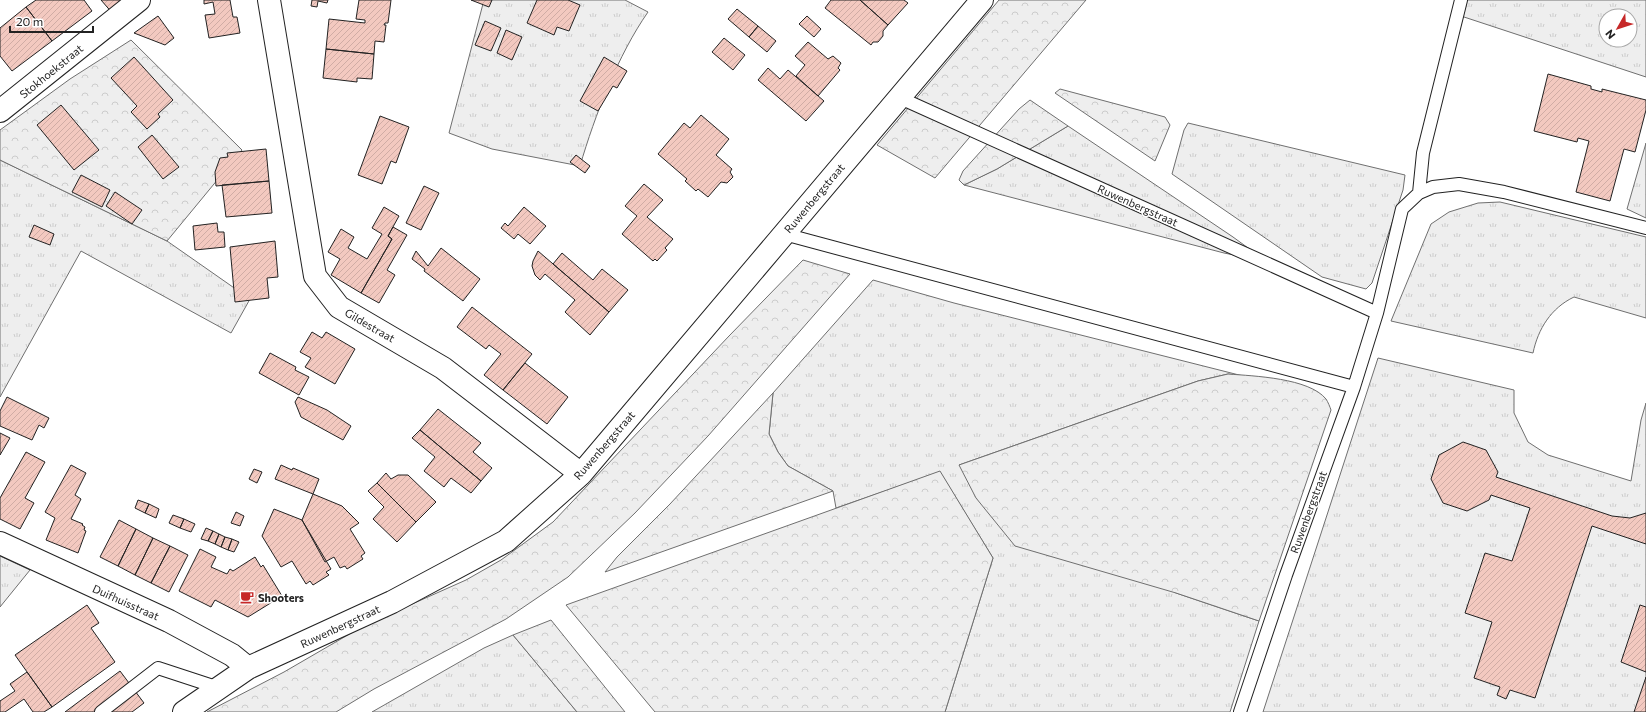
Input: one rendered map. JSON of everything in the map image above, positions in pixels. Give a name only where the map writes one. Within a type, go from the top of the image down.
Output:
[{"type":"street","name":"Stokhoekstraat","points":[[0,111],[139,0]]},
{"type":"street","name":"Gildestraat","points":[[269,0],[314,276],[339,307],[443,368],[581,474]]},
{"type":"street","name":"Ruwenbergstraat","points":[[184,712],[248,668],[392,602],[506,541],[581,474],[898,97],[982,0]]},
{"type":"street","name":"Duifhuisstraat","points":[[0,543],[169,621],[232,655],[248,668]]},
{"type":"lane","points":[[1461,0],[1423,154],[1418,193],[1433,187],[1459,184],[1504,192],[1646,228]]},
{"type":"lane","name":"Ruwenbergstraat","points":[[898,97],[1377,313]]},
{"type":"lane","name":"Ruwenbergstraat","points":[[1240,712],[1286,575],[1354,387],[1377,313],[1402,209],[1418,193]]},
{"type":"lane","points":[[784,234],[1354,387]]},
{"type":"lane","points":[[101,712],[158,668],[219,688]]},
{"type":"green space","points":[[484,0],[625,0],[648,12],[627,47],[608,86],[580,166],[492,149],[449,133]]},
{"type":"green space","points":[[999,0],[1086,0],[935,178],[877,145]]},
{"type":"green space","points":[[1467,0],[1646,0],[1646,77],[1461,16]]},
{"type":"green space","points":[[131,40],[242,150],[167,241],[0,160],[0,130],[70,79]]},
{"type":"green space","points":[[1060,89],[1165,117],[1170,125],[1155,161],[1055,93]]},
{"type":"green space","points":[[1030,100],[1068,126],[997,169],[964,185],[959,180],[963,171],[1019,109]]},
{"type":"green space","points":[[1188,123],[1405,175],[1403,190],[1372,283],[1366,289],[1322,277],[1172,174],[1184,130]]},
{"type":"green space","points":[[1068,126],[1233,237],[1255,253],[1259,260],[1224,253],[964,185],[997,169]]},
{"type":"green space","points":[[1646,143],[1646,218],[1627,209]]},
{"type":"green space","points":[[0,160],[167,241],[250,299],[231,333],[81,251],[0,397]]},
{"type":"green space","points":[[1500,202],[1646,237],[1646,318],[1574,297],[1552,313],[1538,336],[1533,353],[1391,321],[1431,224],[1449,212],[1478,203]]},
{"type":"green space","points":[[803,260],[850,274],[708,436],[635,513],[568,577],[506,619],[374,689],[336,712],[207,712],[284,672],[365,625],[466,580],[501,560],[553,522]]},
{"type":"green space","points":[[873,280],[954,303],[1243,376],[1228,374],[1198,381],[959,465],[1176,593],[1259,621],[1230,712],[945,712],[993,558],[940,472],[836,508],[833,491],[788,466],[778,452],[769,434],[773,393]]},
{"type":"green space","points":[[1378,358],[1514,390],[1514,413],[1528,442],[1548,455],[1631,481],[1641,420],[1646,403],[1646,712],[1263,712]]},
{"type":"green space","points":[[1228,374],[1266,377],[1294,382],[1318,392],[1326,399],[1331,410],[1259,621],[1176,593],[1015,546],[976,498],[959,465],[1198,381]]},
{"type":"green space","points":[[773,393],[769,434],[778,452],[788,466],[833,491],[605,572],[617,557],[670,504]]},
{"type":"green space","points":[[940,471],[993,558],[945,712],[655,712],[566,605]]},
{"type":"green space","points":[[0,556],[30,570],[0,607]]},
{"type":"green space","points":[[551,620],[625,712],[577,712],[513,635]]},
{"type":"green space","points":[[513,635],[577,712],[372,712],[484,648]]},
{"type":"building","points":[[36,0],[84,0],[92,11],[52,41],[26,7]]},
{"type":"building","points":[[101,0],[126,0],[114,15]]},
{"type":"building","points":[[204,0],[230,0],[233,17],[237,17],[240,33],[209,38],[205,15],[215,14],[213,2],[204,4]]},
{"type":"building","points":[[312,0],[328,0],[327,3],[318,1],[317,7],[311,6]]},
{"type":"building","points":[[359,0],[391,0],[388,23],[385,23],[384,25],[386,25],[384,42],[375,41],[374,54],[326,49],[329,19],[365,23],[365,20],[356,19]]},
{"type":"building","points":[[471,0],[492,0],[489,7]]},
{"type":"building","points":[[537,0],[568,0],[580,5],[569,31],[557,27],[554,35],[527,23]]},
{"type":"building","points":[[831,0],[860,0],[888,25],[883,31],[883,36],[878,42],[873,42],[871,45],[825,8]]},
{"type":"building","points":[[860,0],[904,0],[908,3],[888,25]]},
{"type":"building","points":[[26,7],[52,41],[12,71],[0,56],[0,28]]},
{"type":"building","points":[[737,9],[758,26],[749,37],[728,19]]},
{"type":"building","points":[[158,16],[174,38],[165,45],[134,33]]},
{"type":"building","points":[[807,16],[821,29],[814,37],[799,24]]},
{"type":"building","points":[[485,21],[501,28],[491,51],[475,45]]},
{"type":"building","points":[[758,26],[776,41],[767,52],[749,37]]},
{"type":"building","points":[[506,30],[522,37],[512,60],[497,53]]},
{"type":"building","points":[[724,38],[745,55],[733,70],[712,52]]},
{"type":"building","points":[[808,42],[828,59],[833,56],[841,63],[838,68],[840,70],[818,96],[796,76],[805,65],[795,56]]},
{"type":"building","points":[[326,49],[374,54],[372,79],[357,78],[357,82],[323,78]]},
{"type":"building","points":[[134,57],[173,100],[158,114],[160,117],[147,129],[131,112],[137,106],[111,78]]},
{"type":"building","points":[[604,57],[627,71],[617,88],[613,86],[598,111],[580,101]]},
{"type":"building","points":[[768,68],[780,79],[788,70],[824,101],[806,121],[758,80]]},
{"type":"building","points":[[1548,74],[1591,86],[1591,89],[1602,92],[1602,89],[1646,100],[1646,110],[1635,152],[1624,149],[1610,201],[1576,192],[1589,141],[1578,138],[1577,142],[1534,131]]},
{"type":"building","points":[[61,105],[99,150],[74,170],[37,125]]},
{"type":"building","points":[[701,115],[729,139],[716,155],[732,169],[730,172],[733,177],[727,183],[721,182],[708,197],[698,189],[696,191],[685,181],[687,179],[658,154],[684,123],[690,128]]},
{"type":"building","points":[[380,116],[409,127],[396,163],[391,161],[382,184],[358,175]]},
{"type":"building","points":[[152,135],[179,167],[163,179],[138,147]]},
{"type":"building","points":[[266,149],[269,181],[216,186],[215,172],[220,158],[228,157],[227,153]]},
{"type":"building","points":[[576,155],[590,166],[585,173],[570,162]]},
{"type":"building","points":[[81,175],[110,190],[102,207],[72,192]]},
{"type":"building","points":[[269,181],[272,213],[226,217],[222,185]]},
{"type":"building","points":[[644,184],[663,200],[647,217],[673,239],[665,248],[667,250],[657,261],[655,259],[653,261],[622,234],[637,216],[625,206]]},
{"type":"building","points":[[424,186],[439,193],[421,230],[406,223]]},
{"type":"building","points":[[115,192],[142,210],[132,224],[106,206]]},
{"type":"building","points":[[384,207],[399,216],[388,236],[392,239],[361,293],[331,275],[340,259],[328,252],[341,229],[354,237],[348,248],[367,259],[382,234],[372,228]]},
{"type":"building","points":[[524,207],[546,226],[530,244],[518,234],[514,239],[501,228],[505,223],[508,226]]},
{"type":"building","points":[[217,223],[218,232],[224,232],[225,247],[195,250],[193,226]]},
{"type":"building","points":[[34,225],[54,234],[50,245],[29,237]]},
{"type":"building","points":[[393,227],[407,235],[387,270],[395,275],[379,303],[361,293],[392,239],[388,236]]},
{"type":"building","points":[[275,241],[278,277],[267,278],[269,298],[235,302],[230,247]]},
{"type":"building","points":[[441,248],[480,279],[463,301],[424,271],[425,269],[412,259],[416,251],[428,266]]},
{"type":"building","points":[[538,251],[609,312],[590,335],[565,312],[575,300],[545,274],[540,280],[535,275],[532,266]]},
{"type":"building","points":[[562,253],[593,280],[602,269],[628,290],[609,312],[553,264]]},
{"type":"building","points":[[472,307],[532,354],[503,390],[484,375],[501,354],[489,345],[486,349],[457,327]]},
{"type":"building","points":[[312,332],[322,338],[326,332],[355,349],[335,384],[305,367],[311,358],[300,352]]},
{"type":"building","points":[[270,353],[296,367],[295,370],[309,377],[299,395],[259,373]]},
{"type":"building","points":[[525,363],[568,397],[547,424],[503,390]]},
{"type":"building","points":[[7,397],[49,418],[44,428],[39,425],[32,440],[0,426],[0,411]]},
{"type":"building","points":[[298,397],[327,410],[351,426],[343,440],[301,417],[295,402]]},
{"type":"building","points":[[438,409],[481,443],[473,452],[492,468],[481,481],[420,430]]},
{"type":"building","points":[[420,430],[481,481],[471,493],[451,478],[444,487],[424,471],[435,457],[412,438]]},
{"type":"building","points":[[0,433],[10,438],[0,455]]},
{"type":"building","points":[[1463,442],[1486,450],[1498,472],[1496,477],[1612,516],[1630,518],[1646,513],[1646,544],[1592,526],[1535,698],[1510,690],[1506,699],[1497,695],[1500,687],[1474,678],[1492,622],[1465,613],[1485,553],[1512,561],[1530,508],[1491,495],[1489,500],[1467,511],[1443,503],[1431,479],[1439,455]]},
{"type":"building","points":[[26,452],[45,462],[25,498],[34,503],[20,529],[0,519],[0,498]]},
{"type":"building","points":[[71,465],[86,473],[75,495],[81,499],[71,519],[83,524],[82,525],[85,527],[84,530],[86,531],[78,553],[46,540],[55,518],[45,512]]},
{"type":"building","points":[[281,465],[292,470],[293,468],[319,479],[313,494],[275,479]]},
{"type":"building","points":[[254,469],[262,472],[257,483],[249,479]]},
{"type":"building","points":[[386,473],[391,479],[398,475],[408,475],[436,502],[416,522],[377,483]]},
{"type":"building","points":[[377,483],[416,522],[397,542],[373,519],[384,507],[368,491]]},
{"type":"building","points":[[313,494],[342,506],[359,523],[350,529],[365,553],[361,556],[363,559],[347,569],[345,566],[340,568],[334,557],[325,562],[302,520]]},
{"type":"building","points":[[138,500],[149,504],[145,513],[135,508]]},
{"type":"building","points":[[149,504],[159,509],[156,518],[145,513]]},
{"type":"building","points":[[274,509],[302,520],[331,569],[326,572],[329,575],[313,585],[310,581],[306,584],[292,561],[281,567],[262,536]]},
{"type":"building","points":[[236,512],[244,516],[240,526],[231,523]]},
{"type":"building","points":[[173,515],[184,519],[180,528],[169,523]]},
{"type":"building","points":[[184,519],[195,524],[191,532],[180,528]]},
{"type":"building","points":[[119,520],[136,529],[118,566],[100,557]]},
{"type":"building","points":[[206,528],[213,531],[208,541],[201,539]]},
{"type":"building","points":[[136,529],[153,538],[135,575],[118,566]]},
{"type":"building","points":[[213,531],[219,534],[215,544],[208,541]]},
{"type":"building","points":[[219,534],[225,537],[221,547],[215,544]]},
{"type":"building","points":[[225,537],[232,539],[228,550],[221,547]]},
{"type":"building","points":[[153,538],[170,546],[151,583],[135,575]]},
{"type":"building","points":[[232,539],[239,542],[234,552],[228,550]]},
{"type":"building","points":[[170,546],[188,555],[169,592],[151,583]]},
{"type":"building","points":[[200,549],[216,557],[211,567],[227,574],[230,569],[233,571],[255,557],[261,567],[263,565],[282,596],[248,617],[215,600],[211,607],[179,591]]},
{"type":"building","points":[[87,605],[99,623],[91,628],[115,662],[52,707],[15,655]]},
{"type":"building","points":[[1640,605],[1646,607],[1646,672],[1621,662]]},
{"type":"building","points":[[120,671],[144,703],[132,712],[65,712]]},
{"type":"building","points":[[27,672],[52,707],[44,712],[33,712],[24,699],[5,712],[0,712],[0,701],[15,691],[10,684]]},
{"type":"building","points":[[1646,677],[1646,712],[1634,712]]},
{"type":"place","name":"Shooters","points":[[247,597]]}]
